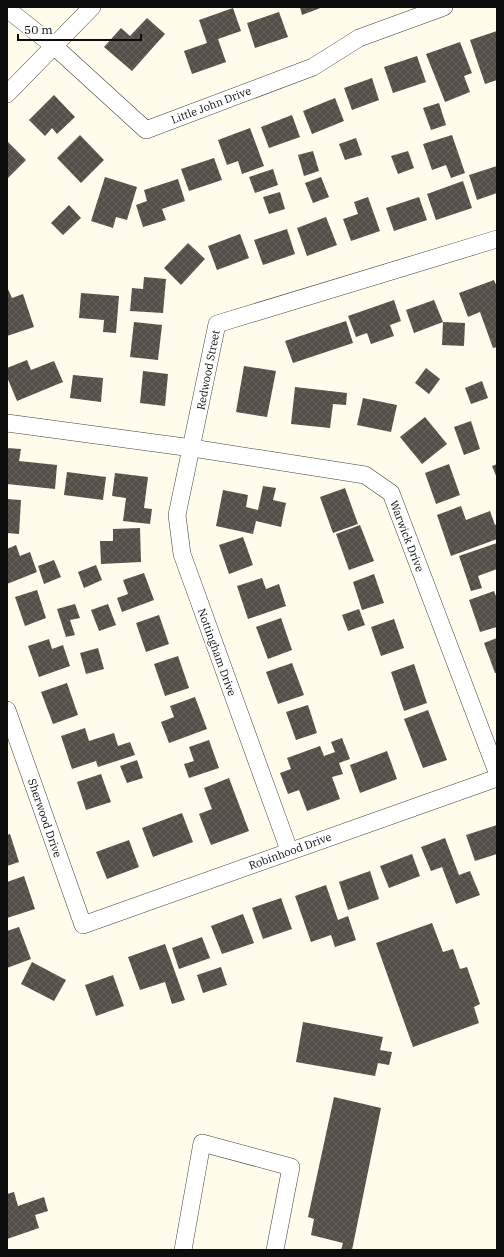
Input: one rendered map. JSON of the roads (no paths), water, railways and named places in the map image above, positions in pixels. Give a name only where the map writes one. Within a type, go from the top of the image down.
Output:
[{"type":"street","points":[[7,94],[92,7]]},
{"type":"street","name":"Little John Drive","points":[[7,9],[54,46],[146,130],[313,67],[359,38],[444,7]]},
{"type":"street","name":"Redwood Street","points":[[192,448],[217,324],[497,240]]},
{"type":"street","points":[[7,423],[192,448]]},
{"type":"street","name":"Warwick Drive","points":[[192,448],[365,475],[390,493],[497,772]]},
{"type":"street","name":"Nottingham Drive","points":[[192,448],[177,515],[182,554],[289,850]]},
{"type":"street","name":"Sherwood Drive","points":[[7,710],[83,925]]},
{"type":"street","name":"Robinhood Drive","points":[[83,925],[289,850],[497,778]]},
{"type":"street","points":[[183,1250],[202,1143],[291,1167],[275,1250]]}]
